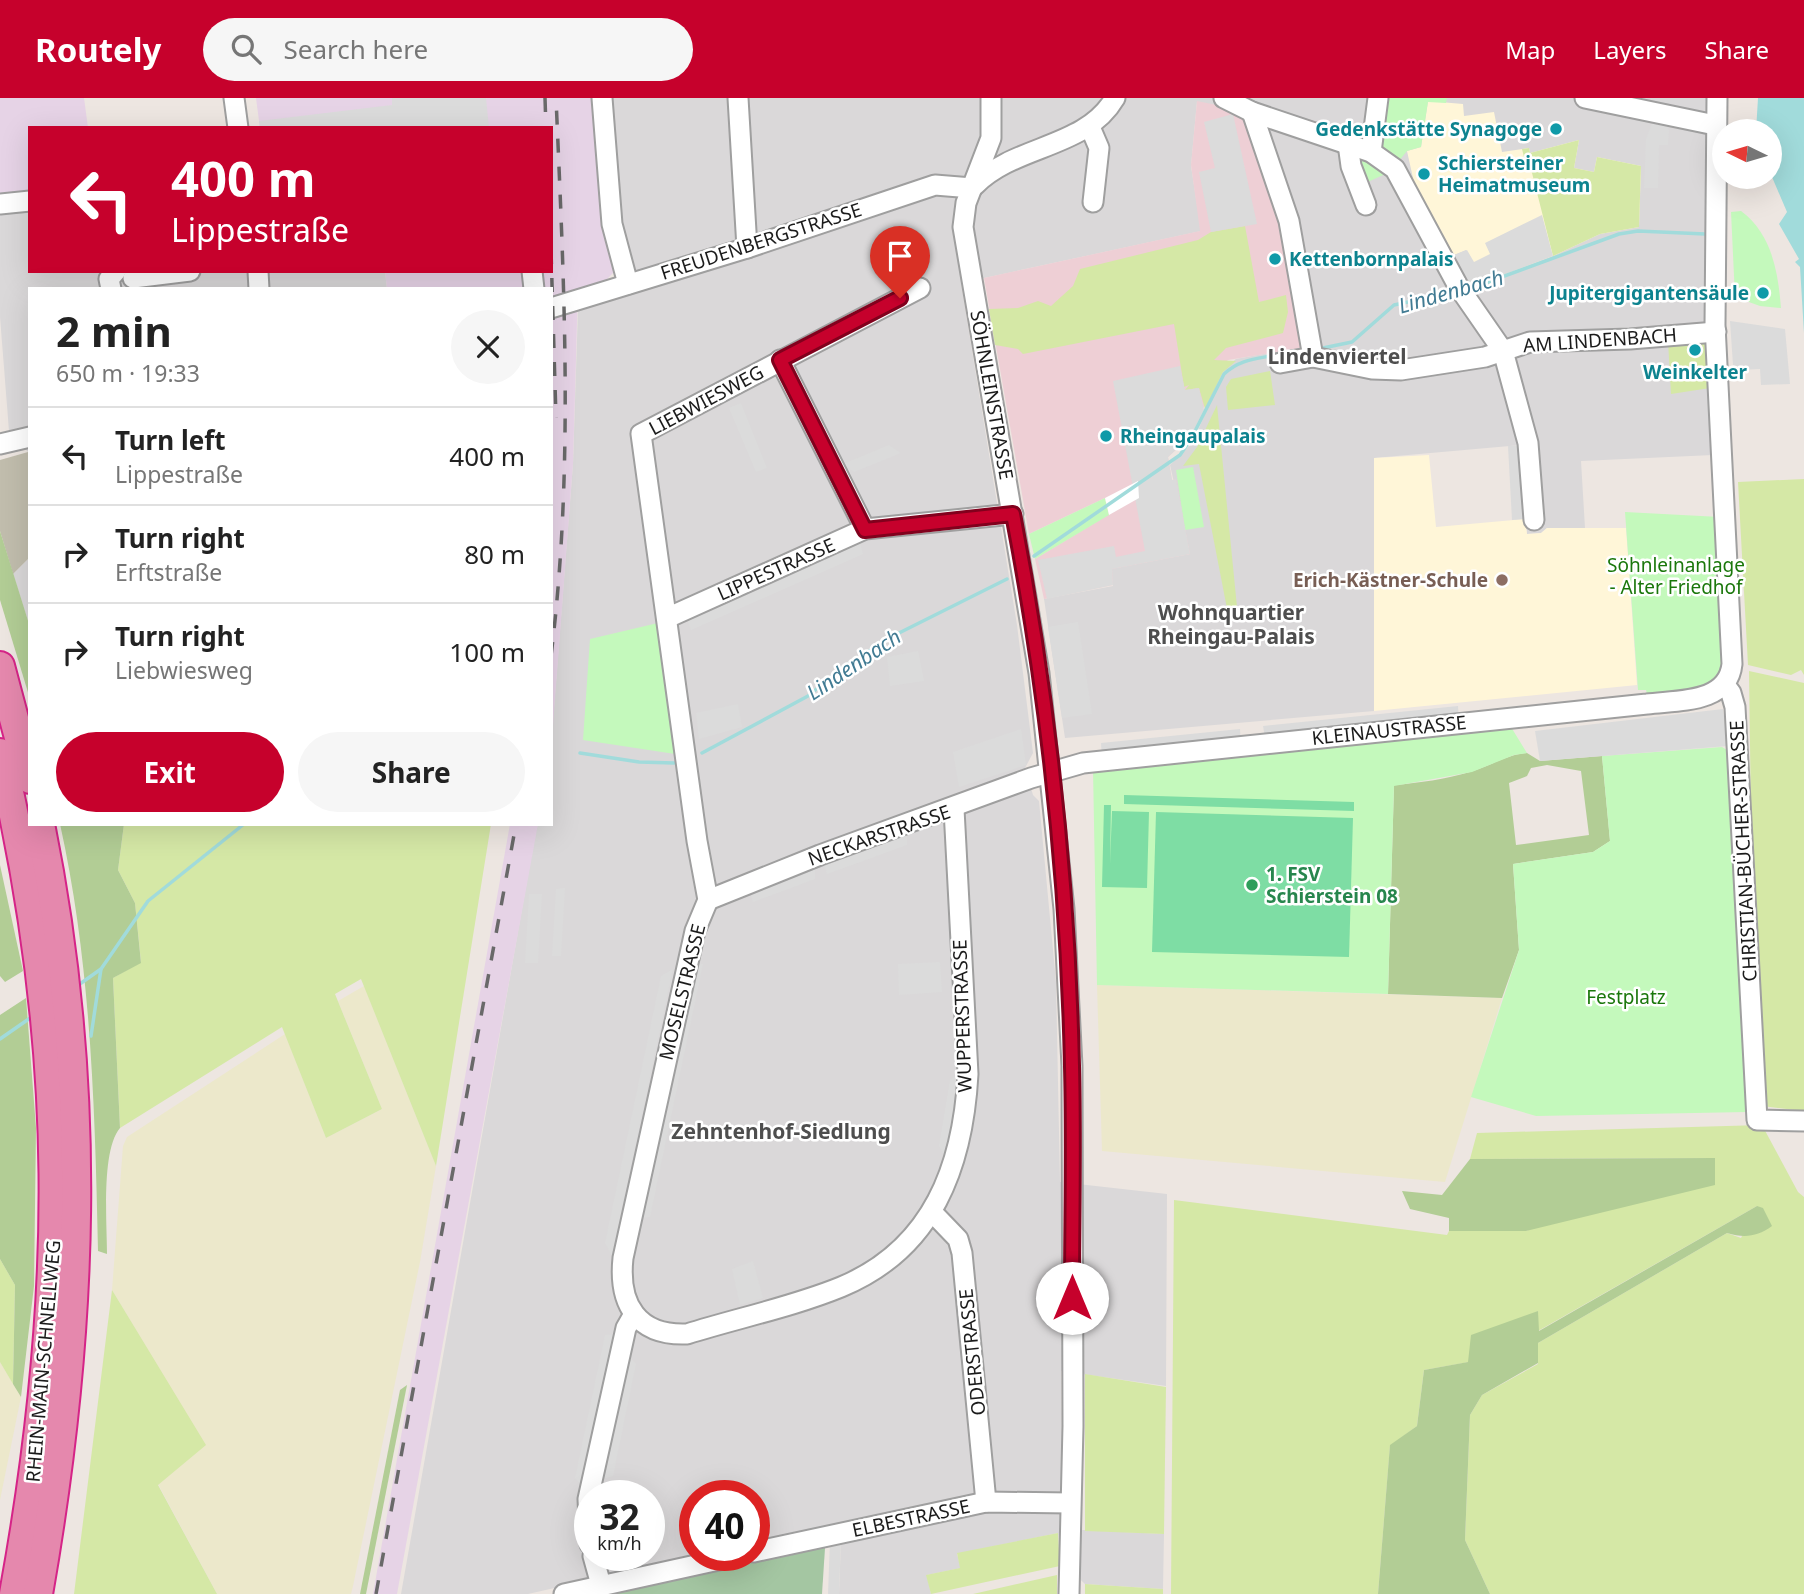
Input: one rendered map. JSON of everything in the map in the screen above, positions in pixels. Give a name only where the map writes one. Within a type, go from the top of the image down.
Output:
[{"type":"highway","points":[[0,666],[28,771]]},
{"type":"highway","name":"RHEIN-MAIN-SCHNELLWEG","points":[[0,754],[29,884],[50,948]]},
{"type":"highway","name":"RHEIN-MAIN-SCHNELLWEG","points":[[38,1594],[63,1433],[75,1290],[78,1157],[58,1018],[40,826]]},
{"type":"highway","name":"RHEIN-MAIN-SCHNELLWEG","points":[[14,1594],[40,1431],[53,1289],[58,1018]]},
{"type":"street","points":[[234,98],[238,126]]},
{"type":"street","points":[[602,98],[612,224],[628,284]]},
{"type":"street","points":[[738,98],[747,248]]},
{"type":"street","name":"SÖHNLEINSTRASSE","points":[[992,98],[993,124],[987,151],[964,210],[963,233],[1039,673],[1051,772],[1068,968],[1072,1066],[1071,1398],[1067,1442],[1071,1469],[1069,1594]]},
{"type":"street","points":[[972,188],[993,170],[1026,151],[1075,135],[1090,127],[1115,98]]},
{"type":"street","points":[[1224,98],[1252,112],[1371,152],[1389,162],[1398,172],[1462,291],[1503,351],[1528,443],[1534,520]]},
{"type":"street","points":[[1371,152],[1378,98]]},
{"type":"street","points":[[1585,98],[1712,124]]},
{"type":"street","name":"CHRISTIAN-BÜCHER-STRASSE","points":[[1716,119],[1717,98]]},
{"type":"street","points":[[1252,112],[1289,221],[1312,350]]},
{"type":"street","points":[[993,124],[1008,144],[1026,151]]},
{"type":"street","points":[[1090,127],[1099,148],[1093,202]]},
{"type":"street","points":[[1348,144],[1351,166],[1366,205]]},
{"type":"street","name":"FREUDENBERGSTRASSE","points":[[553,307],[747,248],[935,186],[972,188]]},
{"type":"street","name":"CHRISTIAN-BÜCHER-STRASSE","points":[[1715,189],[1712,332],[1732,664],[1725,685],[1735,706],[1757,1120],[1804,1121]]},
{"type":"street","points":[[0,204],[28,201]]},
{"type":"street","points":[[111,287],[109,279],[169,273]]},
{"type":"street","name":"LIEBWIESWEG","points":[[641,434],[920,288]]},
{"type":"street","name":"AM LINDENBACH","points":[[1280,363],[1312,350],[1386,371],[1485,357],[1530,342],[1617,340],[1712,332]]},
{"type":"street","points":[[780,360],[865,530]]},
{"type":"street","name":"MOSELSTRASSE","points":[[634,1314],[624,1291],[622,1258],[695,931],[708,900],[697,841],[641,434]]},
{"type":"street","points":[[0,444],[28,437]]},
{"type":"street","name":"LIPPESTRASSE","points":[[667,618],[865,530],[1013,514]]},
{"type":"street","name":"KLEINAUSTRASSE","points":[[1051,772],[1119,757],[1647,704],[1705,696],[1725,685]]},
{"type":"street","name":"NECKARSTRASSE","points":[[708,900],[754,879],[1051,772]]},
{"type":"street","name":"WUPPERSTRASSE","points":[[634,1314],[652,1330],[687,1334],[830,1291],[886,1261],[918,1232],[932,1212],[958,1150],[967,1093],[954,809]]},
{"type":"street","name":"ODERSTRASSE","points":[[932,1212],[958,1239],[962,1254],[986,1502]]},
{"type":"street","points":[[592,1480],[626,1328],[634,1314]]},
{"type":"street","name":"ELBESTRASSE","points":[[770,1549],[986,1502],[1070,1503]]},
{"type":"street","points":[[564,1594],[679,1568]]},
{"type":"street","points":[[597,1571],[601,1585]]},
{"type":"shaded area","points":[[0,98],[84,98],[88,126],[28,126],[28,191],[0,195]]},
{"type":"shaded area","points":[[256,98],[597,98],[616,270],[606,280],[578,289],[573,464],[553,726],[553,287],[541,287],[539,273],[553,273],[553,126],[260,126]]},
{"type":"shaded area","points":[[392,98],[486,98],[489,126],[260,126],[259,121],[392,105]]},
{"type":"shaded area","points":[[597,98],[1709,98],[1713,455],[1581,461],[1585,528],[1547,528],[1541,533],[1527,534],[1521,445],[1374,458],[1374,711],[1065,738],[1044,599],[1113,586],[1111,569],[1190,554],[1170,465],[1193,442],[1223,372],[1229,365],[1236,359],[1301,347],[1197,101],[1191,166],[1201,231],[961,283],[1017,625],[1033,753],[1025,768],[1033,795],[1039,801],[1056,982],[1060,1182],[1167,1194],[1166,1386],[1061,1371],[1063,1529],[1164,1534],[1163,1589],[1085,1584],[1063,1563],[1058,1533],[957,1554],[961,1568],[927,1575],[931,1594],[839,1594],[841,1539],[770,1542],[770,1480],[679,1480],[679,1560],[665,1563],[665,1480],[574,1480],[574,1571],[629,1571],[528,1594],[401,1594],[537,826],[553,826],[553,720],[573,464],[578,309],[622,296]]},
{"type":"shaded area","points":[[1197,101],[1240,112],[1249,126],[1280,217],[1301,348],[1228,360],[1222,366],[1191,436],[1168,457],[1172,480],[1176,479],[1190,554],[1112,569],[1113,585],[1044,599],[1035,559],[1108,515],[1105,498],[1029,534],[984,278],[1200,231],[1191,165]]},
{"type":"shaded area","points":[[1428,101],[1463,104],[1464,116],[1494,112],[1502,152],[1529,148],[1530,153],[1579,140],[1574,168],[1594,172],[1597,157],[1641,166],[1639,227],[1600,234],[1553,256],[1482,283],[1466,250],[1454,255],[1431,213],[1427,214],[1415,187],[1407,151],[1421,147]]},
{"type":"shaded area","points":[[1233,114],[1257,224],[1211,232],[1199,172],[1215,168],[1204,122]]},
{"type":"shaded area","points":[[1652,123],[1666,125],[1669,130],[1668,145],[1659,145],[1658,188],[1644,188],[1646,139]]},
{"type":"shaded area","points":[[28,206],[28,273],[385,273],[387,287],[28,287],[28,452],[9,431],[0,317],[0,210]]},
{"type":"shaded area","points":[[1542,215],[1553,256],[1482,283],[1484,290],[1476,296],[1454,255],[1467,250],[1474,262],[1490,254],[1485,243]]},
{"type":"shaded area","points":[[385,273],[524,273],[525,287],[387,287]]},
{"type":"shaded area","points":[[1730,321],[1785,329],[1790,384],[1761,385],[1760,369],[1741,370],[1733,365]]},
{"type":"shaded area","points":[[1180,366],[1185,390],[1199,388],[1204,410],[1191,436],[1168,457],[1172,480],[1176,479],[1190,554],[1112,569],[1113,585],[1047,599],[1038,560],[1114,546],[1116,557],[1145,551],[1113,381]]},
{"type":"shaded area","points":[[741,403],[767,468],[756,472],[729,408]]},
{"type":"shaded area","points":[[889,445],[901,453],[854,472],[843,464]]},
{"type":"shaded area","points":[[1522,445],[1525,519],[1512,520],[1508,446]]},
{"type":"shaded area","points":[[28,452],[28,559],[13,574],[0,531],[0,460]]},
{"type":"shaded area","name":"Erich-Kästner-Schule","points":[[1429,455],[1436,527],[1525,519],[1527,534],[1541,533],[1547,528],[1626,528],[1637,685],[1374,711],[1374,458]]},
{"type":"shaded area","points":[[860,543],[863,554],[691,630],[687,618]]},
{"type":"shaded area","points":[[28,559],[28,621],[13,574]]},
{"type":"shaded area","points":[[1078,622],[1092,714],[1062,718],[1048,627]]},
{"type":"shaded area","points":[[918,651],[924,681],[890,686],[887,657]]},
{"type":"shaded area","points":[[738,704],[742,727],[699,739],[696,713]]},
{"type":"shaded area","points":[[1458,706],[1459,723],[1266,743],[1263,726]]},
{"type":"shaded area","points":[[1723,709],[1728,746],[1540,761],[1535,731]]},
{"type":"shaded area","points":[[1021,729],[1026,765],[959,787],[953,752]]},
{"type":"shaded area","points":[[1240,729],[1241,746],[1102,759],[1101,743]]},
{"type":"shaded area","points":[[510,826],[538,826],[397,1594],[373,1594]]},
{"type":"shaded area","points":[[907,835],[907,845],[827,874],[824,864]]},
{"type":"shaded area","points":[[815,868],[815,879],[753,902],[750,892]]},
{"type":"shaded area","points":[[565,888],[561,956],[552,956],[556,889]]},
{"type":"shaded area","points":[[529,894],[542,894],[538,963],[525,963]]},
{"type":"shaded area","points":[[693,962],[703,964],[650,1217],[639,1218]]},
{"type":"shaded area","points":[[940,962],[942,992],[899,995],[898,964]]},
{"type":"shaded area","points":[[673,969],[612,1256],[605,1243],[661,976]]},
{"type":"shaded area","points":[[1097,985],[1502,998],[1445,1182],[1102,1151]]},
{"type":"shaded area","points":[[364,986],[436,1166],[420,1262],[353,1586],[351,1594],[217,1594],[158,1484],[205,1445],[112,1290],[123,1146],[127,1137],[285,1034],[326,1138],[382,1109],[338,1001]]},
{"type":"shaded area","points":[[959,1073],[955,1121],[945,1157],[939,1146],[950,1080]]},
{"type":"shaded area","points":[[753,1261],[763,1298],[740,1305],[732,1269]]},
{"type":"shaded area","points":[[617,1334],[585,1480],[577,1480],[575,1478],[605,1335]]},
{"type":"shaded area","points":[[629,1357],[636,1364],[613,1476],[602,1479]]},
{"type":"shaded area","points":[[0,1362],[21,1397],[0,1500]]},
{"type":"shaded area","points":[[841,1539],[839,1594],[828,1594],[830,1541]]},
{"type":"green space","points":[[1383,98],[1447,98],[1446,103],[1428,102],[1421,147],[1407,151],[1390,172],[1363,184],[1354,161],[1371,158]]},
{"type":"green space","points":[[1579,140],[1574,168],[1594,172],[1597,157],[1641,166],[1639,227],[1600,234],[1553,256],[1531,169],[1527,169],[1522,149],[1529,148],[1530,153]]},
{"type":"green space","points":[[1741,211],[1760,231],[1772,255],[1781,308],[1760,306],[1735,297],[1731,212]]},
{"type":"green space","points":[[1245,226],[1259,302],[1286,295],[1288,312],[1283,333],[1226,348],[1214,360],[1236,361],[1223,372],[1205,409],[1199,388],[1185,390],[1189,385],[1184,387],[1174,324],[1023,354],[1018,349],[995,345],[989,309],[1018,308],[1038,301],[1051,306],[1073,286],[1080,269],[1198,240],[1211,232]]},
{"type":"green space","points":[[1708,335],[1710,388],[1671,394],[1668,341]]},
{"type":"green space","points":[[1270,371],[1275,405],[1228,410],[1226,387],[1231,379]]},
{"type":"green space","points":[[1217,405],[1238,617],[1229,619],[1199,464],[1183,466],[1197,447]]},
{"type":"green space","points":[[1193,467],[1204,527],[1185,530],[1176,470]]},
{"type":"green space","points":[[1804,479],[1804,675],[1801,670],[1791,675],[1748,665],[1738,482]]},
{"type":"green space","points":[[1105,498],[1109,515],[1035,559],[1029,534]]},
{"type":"green space","name":"Söhnleinanlage - Alter Friedhof","points":[[1625,512],[1720,517],[1725,582],[1725,637],[1716,678],[1706,689],[1686,694],[1648,697],[1646,690],[1638,690]]},
{"type":"green space","points":[[0,531],[28,621],[28,692],[0,600]]},
{"type":"green space","points":[[658,623],[675,754],[583,740],[590,639]]},
{"type":"green space","points":[[1749,671],[1804,683],[1804,1111],[1762,1106],[1752,889]]},
{"type":"green space","points":[[1511,727],[1527,753],[1514,755],[1472,772],[1394,786],[1388,994],[1097,985],[1093,769]]},
{"type":"green space","name":"Festplatz","points":[[1722,747],[1730,752],[1747,1112],[1536,1116],[1471,1097],[1519,950],[1513,864],[1593,852],[1610,841],[1602,756]]},
{"type":"green space","points":[[1527,753],[1540,761],[1602,756],[1610,841],[1593,852],[1513,864],[1519,950],[1502,998],[1388,994],[1394,785],[1461,774]],"holes":[[[1547,765],[1581,771],[1589,835],[1516,845],[1509,783],[1527,776],[1531,768]]]},
{"type":"green space","points":[[1124,795],[1354,802],[1354,811],[1124,804]]},
{"type":"green space","points":[[1104,805],[1111,805],[1110,864],[1112,811],[1149,812],[1147,888],[1102,887]]},
{"type":"green space","name":"1. FSV Schierstein 08","points":[[1156,812],[1353,818],[1349,957],[1152,952]]},
{"type":"green space","points":[[60,826],[124,826],[118,870],[135,903],[141,963],[113,978],[120,1128],[114,1138],[108,1170],[107,1254],[98,1251],[90,1036],[79,930]]},
{"type":"green space","points":[[124,826],[491,826],[436,1166],[361,979],[335,994],[382,1109],[326,1138],[282,1027],[120,1128],[113,978],[141,962],[135,903],[118,870]]},
{"type":"green space","points":[[0,865],[23,971],[5,982],[0,976]]},
{"type":"green space","points":[[26,998],[36,1128],[34,1286],[21,1397],[13,1384],[15,1285],[0,1259],[0,1015]]},
{"type":"green space","points":[[1762,1125],[1798,1192],[1804,1197],[1804,1594],[1490,1594],[1465,1540],[1470,1415],[1482,1395],[1538,1364],[1538,1343],[1727,1233],[1741,1238],[1757,1206],[1538,1331],[1538,1311],[1469,1362],[1424,1370],[1417,1426],[1390,1446],[1378,1594],[1171,1594],[1174,1200],[1447,1235],[1449,1231],[1526,1231],[1715,1158],[1470,1159],[1477,1133]]},
{"type":"green space","points":[[1715,1158],[1715,1185],[1526,1231],[1449,1231],[1449,1218],[1410,1209],[1402,1191],[1442,1195],[1470,1159]]},
{"type":"green space","points":[[1757,1206],[1763,1208],[1772,1226],[1750,1236],[1727,1233],[1538,1343],[1538,1363],[1482,1395],[1470,1415],[1465,1540],[1490,1594],[1378,1594],[1390,1445],[1417,1426],[1424,1370],[1468,1362],[1471,1335],[1538,1311],[1539,1331]]},
{"type":"green space","points":[[0,1259],[15,1285],[13,1384],[0,1362]]},
{"type":"green space","points":[[112,1290],[206,1445],[158,1485],[217,1594],[74,1594]]},
{"type":"green space","points":[[1085,1374],[1166,1387],[1164,1534],[1085,1531]]},
{"type":"green space","points":[[407,1385],[366,1594],[360,1594],[400,1390]]},
{"type":"green space","points":[[1058,1533],[1060,1566],[931,1594],[926,1575],[960,1568],[957,1553]]},
{"type":"green space","points":[[820,1543],[825,1548],[822,1594],[614,1594],[620,1587],[693,1571],[770,1571],[770,1554]]},
{"type":"green space","points":[[1057,1575],[1057,1594],[973,1594]]},
{"type":"green space","points":[[1085,1584],[1163,1589],[1163,1594],[1085,1594]]},
{"type":"water","points":[[1758,98],[1804,98],[1804,333],[1800,267],[1795,262],[1799,259],[1779,224],[1787,212],[1777,189],[1782,189],[1782,119],[1757,119]]},
{"type":"pier","points":[[1138,481],[1139,498],[1109,515],[1105,498]]},
{"type":"waterway","name":"Lindenbach","points":[[1469,289],[1619,234],[1638,231],[1705,234]]},
{"type":"waterway","name":"Lindenbach","points":[[1318,349],[1352,342],[1394,305],[1455,292]]},
{"type":"waterway","name":"Lindenbach","points":[[1034,556],[1180,455],[1224,374],[1230,369],[1242,362],[1276,355]]},
{"type":"waterway","name":"Lindenbach","points":[[702,753],[808,696],[842,668],[895,635],[1007,579]]},
{"type":"waterway","name":"Lindenbach","points":[[580,753],[639,762],[674,763]]},
{"type":"waterway","name":"Lindenbach","points":[[77,986],[101,969],[148,901],[242,826]]},
{"type":"waterway","points":[[91,1036],[101,969]]},
{"type":"waterway","name":"Lindenbach","points":[[0,1039],[33,1016]]},
{"type":"railway","points":[[545,98],[546,126]]},
{"type":"railway","points":[[553,636],[563,516],[565,447],[564,307],[556,98]]},
{"type":"railway","points":[[552,273],[552,287]]},
{"type":"railway","points":[[553,317],[556,418]]},
{"type":"railway","points":[[376,1594],[516,826]]},
{"type":"place","name":"Gedenkstätte Synagoge","points":[[1556,129]]},
{"type":"place","name":"Schiersteiner Heimatmuseum","points":[[1424,174]]},
{"type":"place","name":"Kettenbornpalais","points":[[1275,259]]},
{"type":"place","name":"Jupitergigantensäule","points":[[1763,293]]},
{"type":"place","name":"Weinkelter","points":[[1695,350]]},
{"type":"place","name":"Rheingaupalais","points":[[1106,436]]},
{"type":"place","name":"Erich-Kästner-Schule","points":[[1502,580]]},
{"type":"place","name":"1. FSV Schierstein 08","points":[[1252,885]]},
{"type":"district","name":"Lindenviertel","points":[[1337,357]]},
{"type":"district","name":"Wohnquartier Rheingau-Palais","points":[[1231,625]]},
{"type":"district","name":"Zehntenhof-Siedlung","points":[[781,1132]]},
{"type":"route","points":[[900,298],[780,360],[865,530],[1013,514],[1045,714],[1064,909],[1072,1066],[1072,1298]]}]
